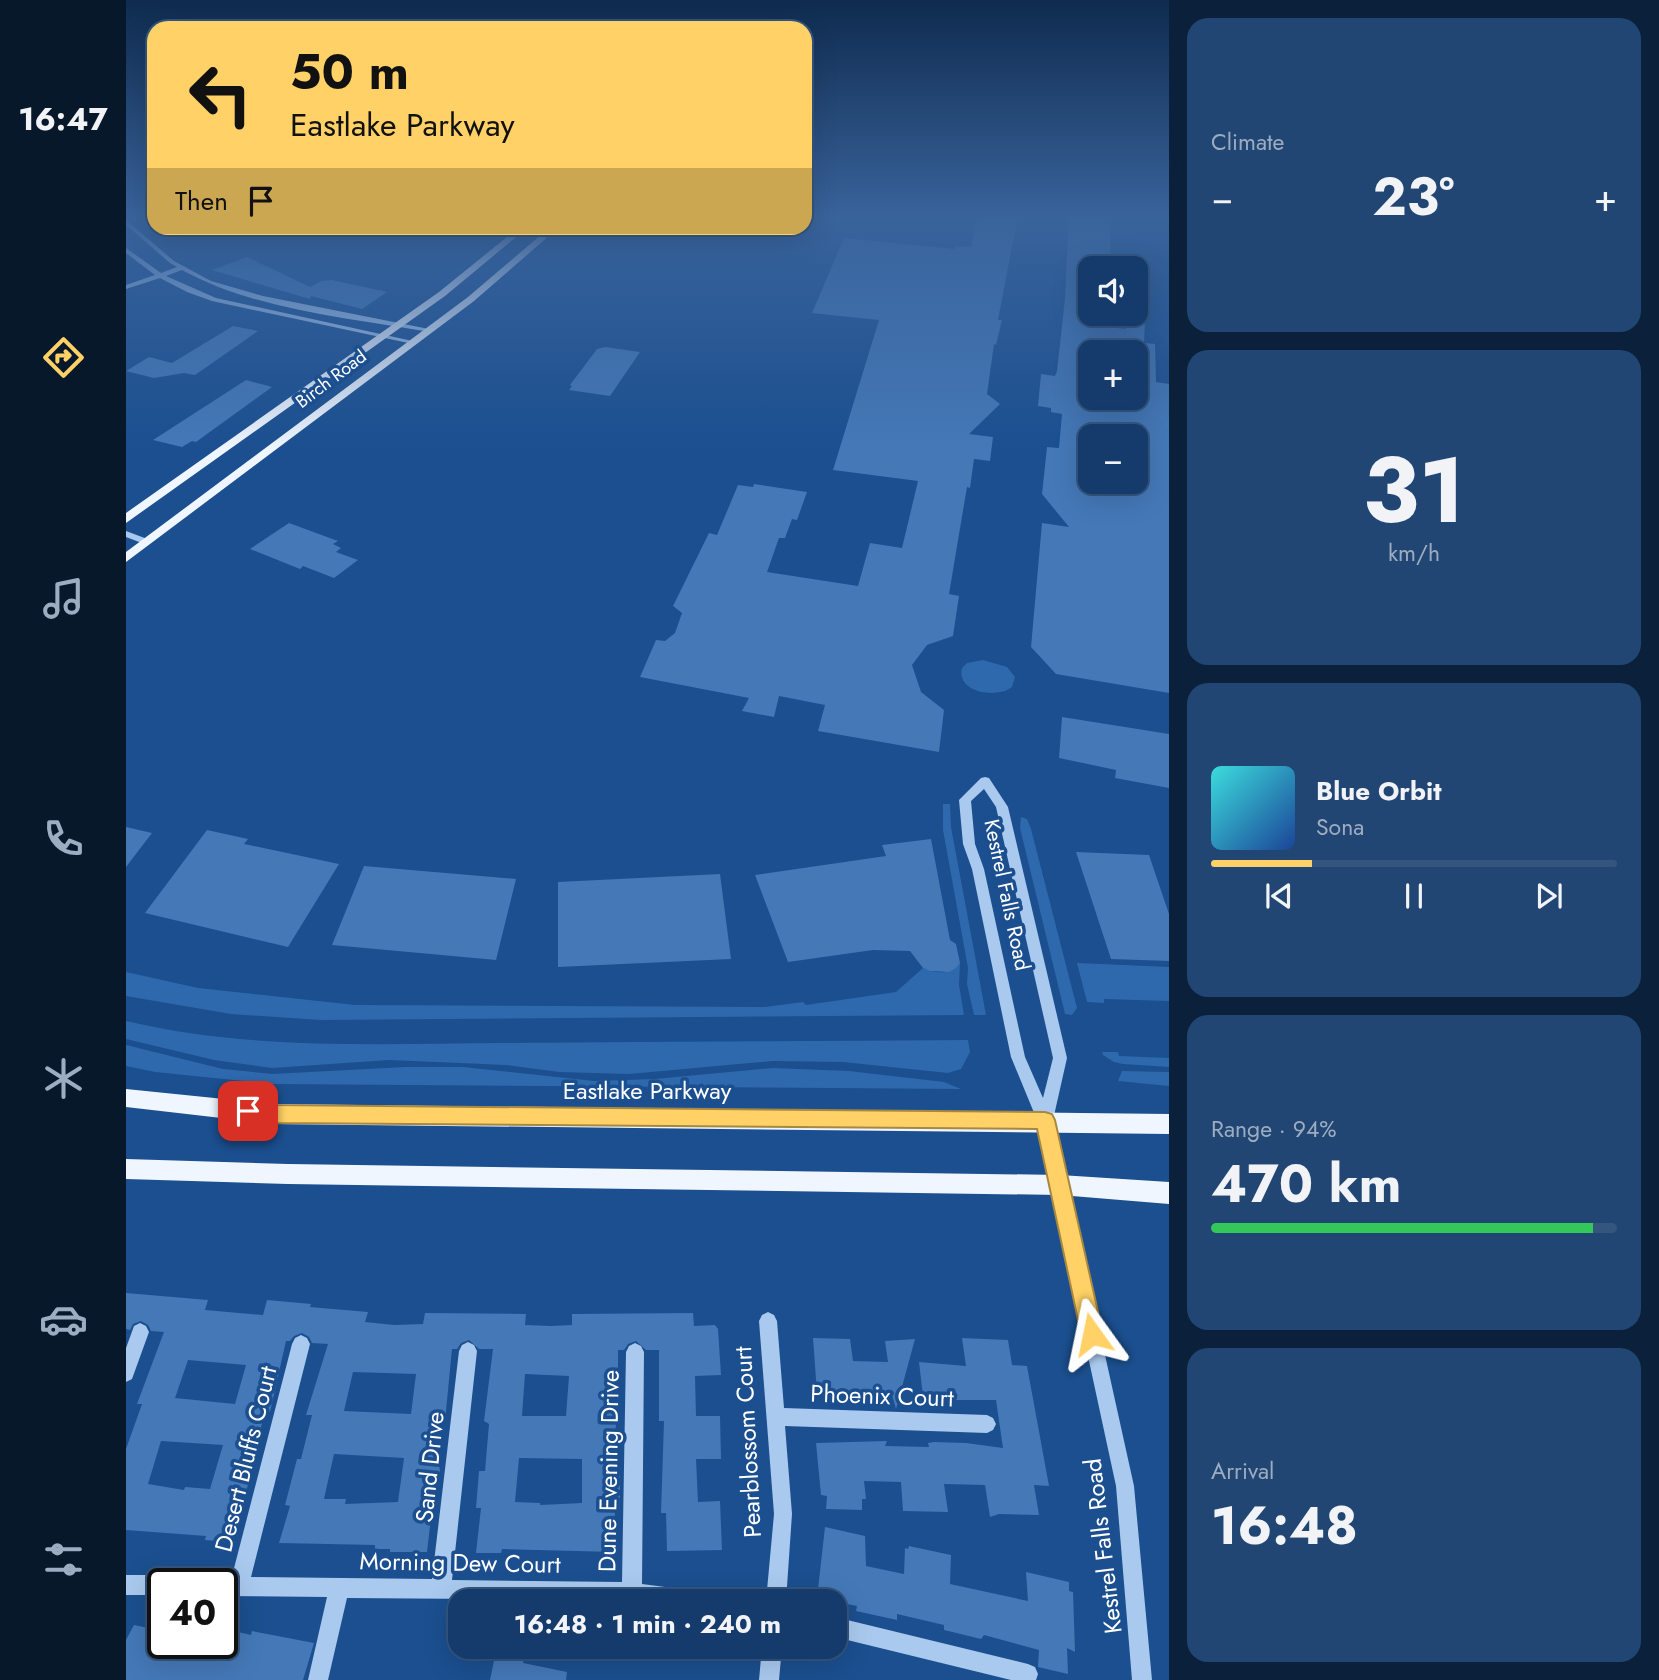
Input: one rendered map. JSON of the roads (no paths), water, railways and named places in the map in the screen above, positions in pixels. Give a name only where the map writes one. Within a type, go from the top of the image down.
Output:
[{"type":"main road","name":"Birch Road","points":[[126,519],[443,293]]},
{"type":"main road","name":"Birch Road","points":[[127,556],[478,293]]},
{"type":"main road","name":"Eastlake Parkway","points":[[126,1098],[274,1114],[1045,1120],[1169,1124]]},
{"type":"main road","points":[[126,1169],[289,1174],[1060,1185],[1169,1193]]},
{"type":"street","points":[[198,293],[239,306],[413,342]]},
{"type":"street","points":[[246,293],[430,330]]},
{"type":"street","points":[[126,534],[147,542]]},
{"type":"street","name":"Kestrel Falls Road","points":[[1045,1120],[1060,1058],[1002,807],[985,781],[965,800],[969,844],[978,869],[1018,1057],[1045,1120],[1125,1486],[1142,1680]]},
{"type":"street","name":"Pearblossom Court","points":[[768,1321],[783,1514],[777,1589]]},
{"type":"street","points":[[126,1373],[140,1332]]},
{"type":"street","name":"Desert Bluffs Court","points":[[235,1568],[301,1344]]},
{"type":"street","name":"Sand Drive","points":[[441,1589],[468,1350]]},
{"type":"street","name":"Dune Evening Drive","points":[[632,1589],[635,1352]]},
{"type":"street","name":"Phoenix Court","points":[[776,1417],[987,1424]]},
{"type":"street","points":[[126,1585],[147,1585]]},
{"type":"street","name":"Morning Dew Court","points":[[238,1586],[448,1589]]},
{"type":"street","points":[[318,1680],[339,1588]]},
{"type":"street","points":[[847,1630],[1028,1674]]},
{"type":"street","points":[[769,1680],[771,1659]]}]
